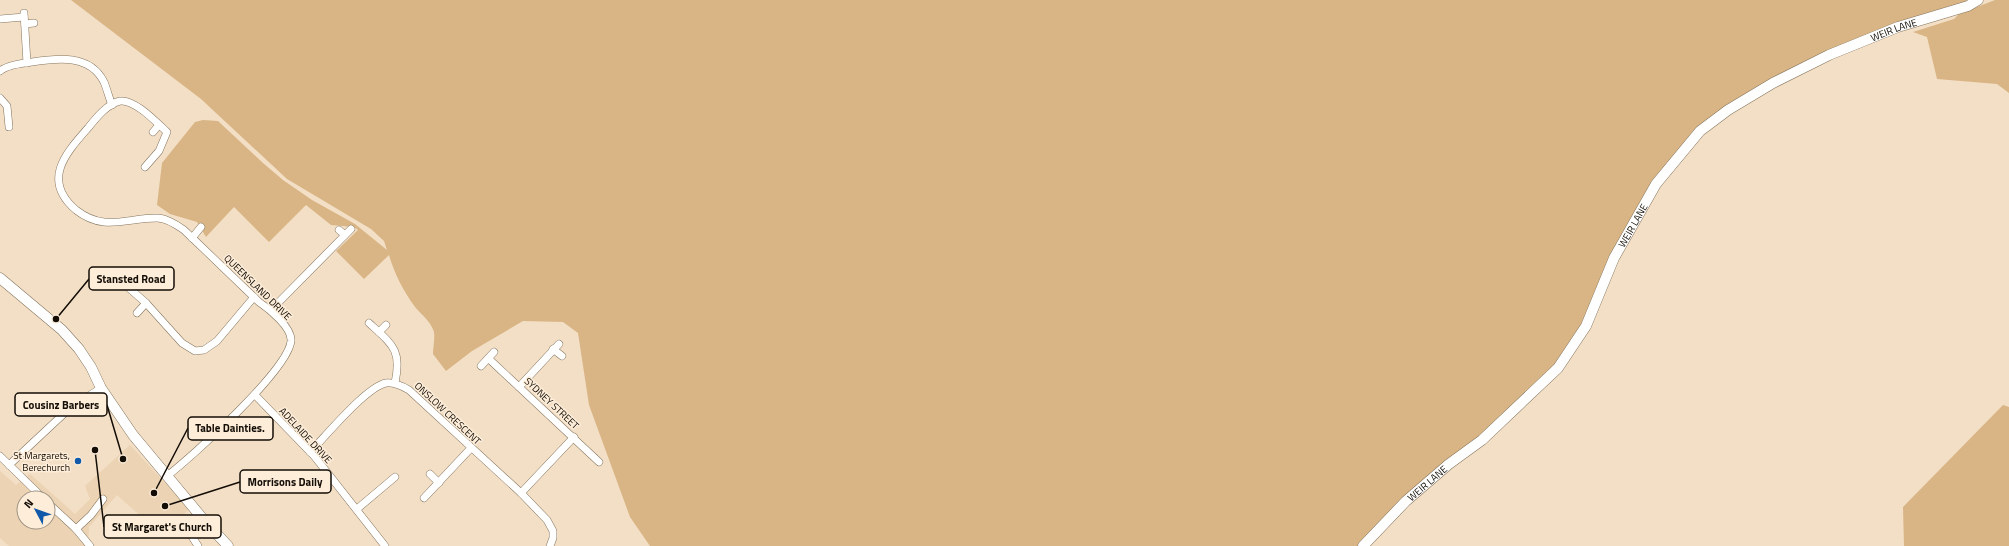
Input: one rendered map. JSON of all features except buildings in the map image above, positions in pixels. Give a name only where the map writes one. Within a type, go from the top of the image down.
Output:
[{"type":"street","name":"WEIR LANE","points":[[1363,546],[1406,501],[1449,464],[1482,440],[1558,368],[1586,326],[1614,258],[1656,184],[1700,130],[1728,110],[1773,83],[1829,55],[1898,27],[1968,6],[1978,0]]},
{"type":"street","points":[[0,19],[24,18],[34,22]]},
{"type":"street","points":[[24,18],[27,63]]},
{"type":"street","points":[[0,71],[27,63],[50,59],[78,60],[91,68],[103,82],[112,105],[121,101],[133,103],[167,132],[159,151],[145,167]]},
{"type":"street","points":[[0,98],[7,106],[10,127]]},
{"type":"street","name":"QUEENSLAND DRIVE","points":[[112,105],[101,113],[63,159],[59,182],[63,194],[77,210],[102,223],[158,217],[173,222],[192,238],[254,298],[271,310],[290,332],[291,341],[282,362],[255,395],[167,476]]},
{"type":"street","points":[[153,132],[159,125]]},
{"type":"street","points":[[192,238],[201,227]]},
{"type":"street","points":[[271,310],[351,229]]},
{"type":"street","points":[[339,230],[345,235]]},
{"type":"street","points":[[0,278],[62,330],[79,349],[91,367],[101,388],[133,435],[203,519],[228,546]]},
{"type":"street","points":[[121,281],[146,303],[182,343],[195,351],[204,350],[217,341],[254,298]]},
{"type":"street","points":[[137,313],[146,303]]},
{"type":"street","points":[[310,452],[361,399],[375,388],[386,384],[395,383],[398,367],[398,356],[391,344],[369,323]]},
{"type":"street","points":[[379,332],[386,325]]},
{"type":"street","points":[[520,387],[556,346],[562,356]]},
{"type":"street","points":[[481,366],[494,352]]},
{"type":"street","name":"SYDNEY STREET","points":[[489,359],[599,462]]},
{"type":"street","name":"ONSLOW CRESCENT","points":[[395,383],[409,390],[521,493],[550,525],[553,538],[550,546]]},
{"type":"street","points":[[9,465],[70,408],[101,388]]},
{"type":"street","name":"ADELAIDE DRIVE","points":[[255,395],[310,452],[385,546]]},
{"type":"street","points":[[521,493],[574,437]]},
{"type":"street","points":[[424,498],[471,448]]},
{"type":"street","points":[[0,456],[35,490]]},
{"type":"street","points":[[357,509],[394,478],[386,473]]},
{"type":"street","points":[[430,474],[439,483]]},
{"type":"street","points":[[76,528],[91,515],[103,499]]},
{"type":"street","points":[[56,510],[76,528],[90,546]]},
{"type":"street","points":[[198,546],[191,535],[203,519]]},
{"type":"shaded area","points":[[71,0],[1979,0],[1829,55],[1700,131],[1656,184],[1586,326],[1558,368],[1363,546],[650,546],[630,517],[589,405],[578,333],[563,322],[523,321],[472,351],[446,371],[433,354],[433,328],[407,295],[389,255],[364,279],[336,251],[358,230],[354,227],[331,225],[306,205],[269,242],[234,207],[206,237],[197,222],[170,214],[157,205],[162,163],[195,122],[203,120],[218,121],[283,180],[312,200],[355,224],[387,250],[384,241],[371,229],[287,179],[201,99]]},
{"type":"shaded area","points":[[1995,0],[2009,0],[2009,93],[1997,84],[1937,79],[1927,37],[1913,32],[1954,19],[1959,14]]},
{"type":"shaded area","points":[[2003,405],[2009,407],[2009,546],[1904,546],[1903,507]]},
{"type":"shaded area","points":[[130,445],[189,509],[163,536],[117,495],[89,527],[88,546],[9,546],[0,538],[0,471],[16,485],[30,474],[48,490],[16,490],[16,530],[56,530],[56,497],[75,514],[90,499],[85,486]]},
{"type":"place","name":"Stansted Road","points":[[56,319]]},
{"type":"place","name":"St Margaret's Church","points":[[95,450]]},
{"type":"place","name":"Cousinz Barbers","points":[[123,459]]},
{"type":"place","name":"St Margarets, Berechurch","points":[[78,461]]},
{"type":"place","name":"Table Dainties.","points":[[154,493]]},
{"type":"place","name":"Morrisons Daily","points":[[165,506]]}]
